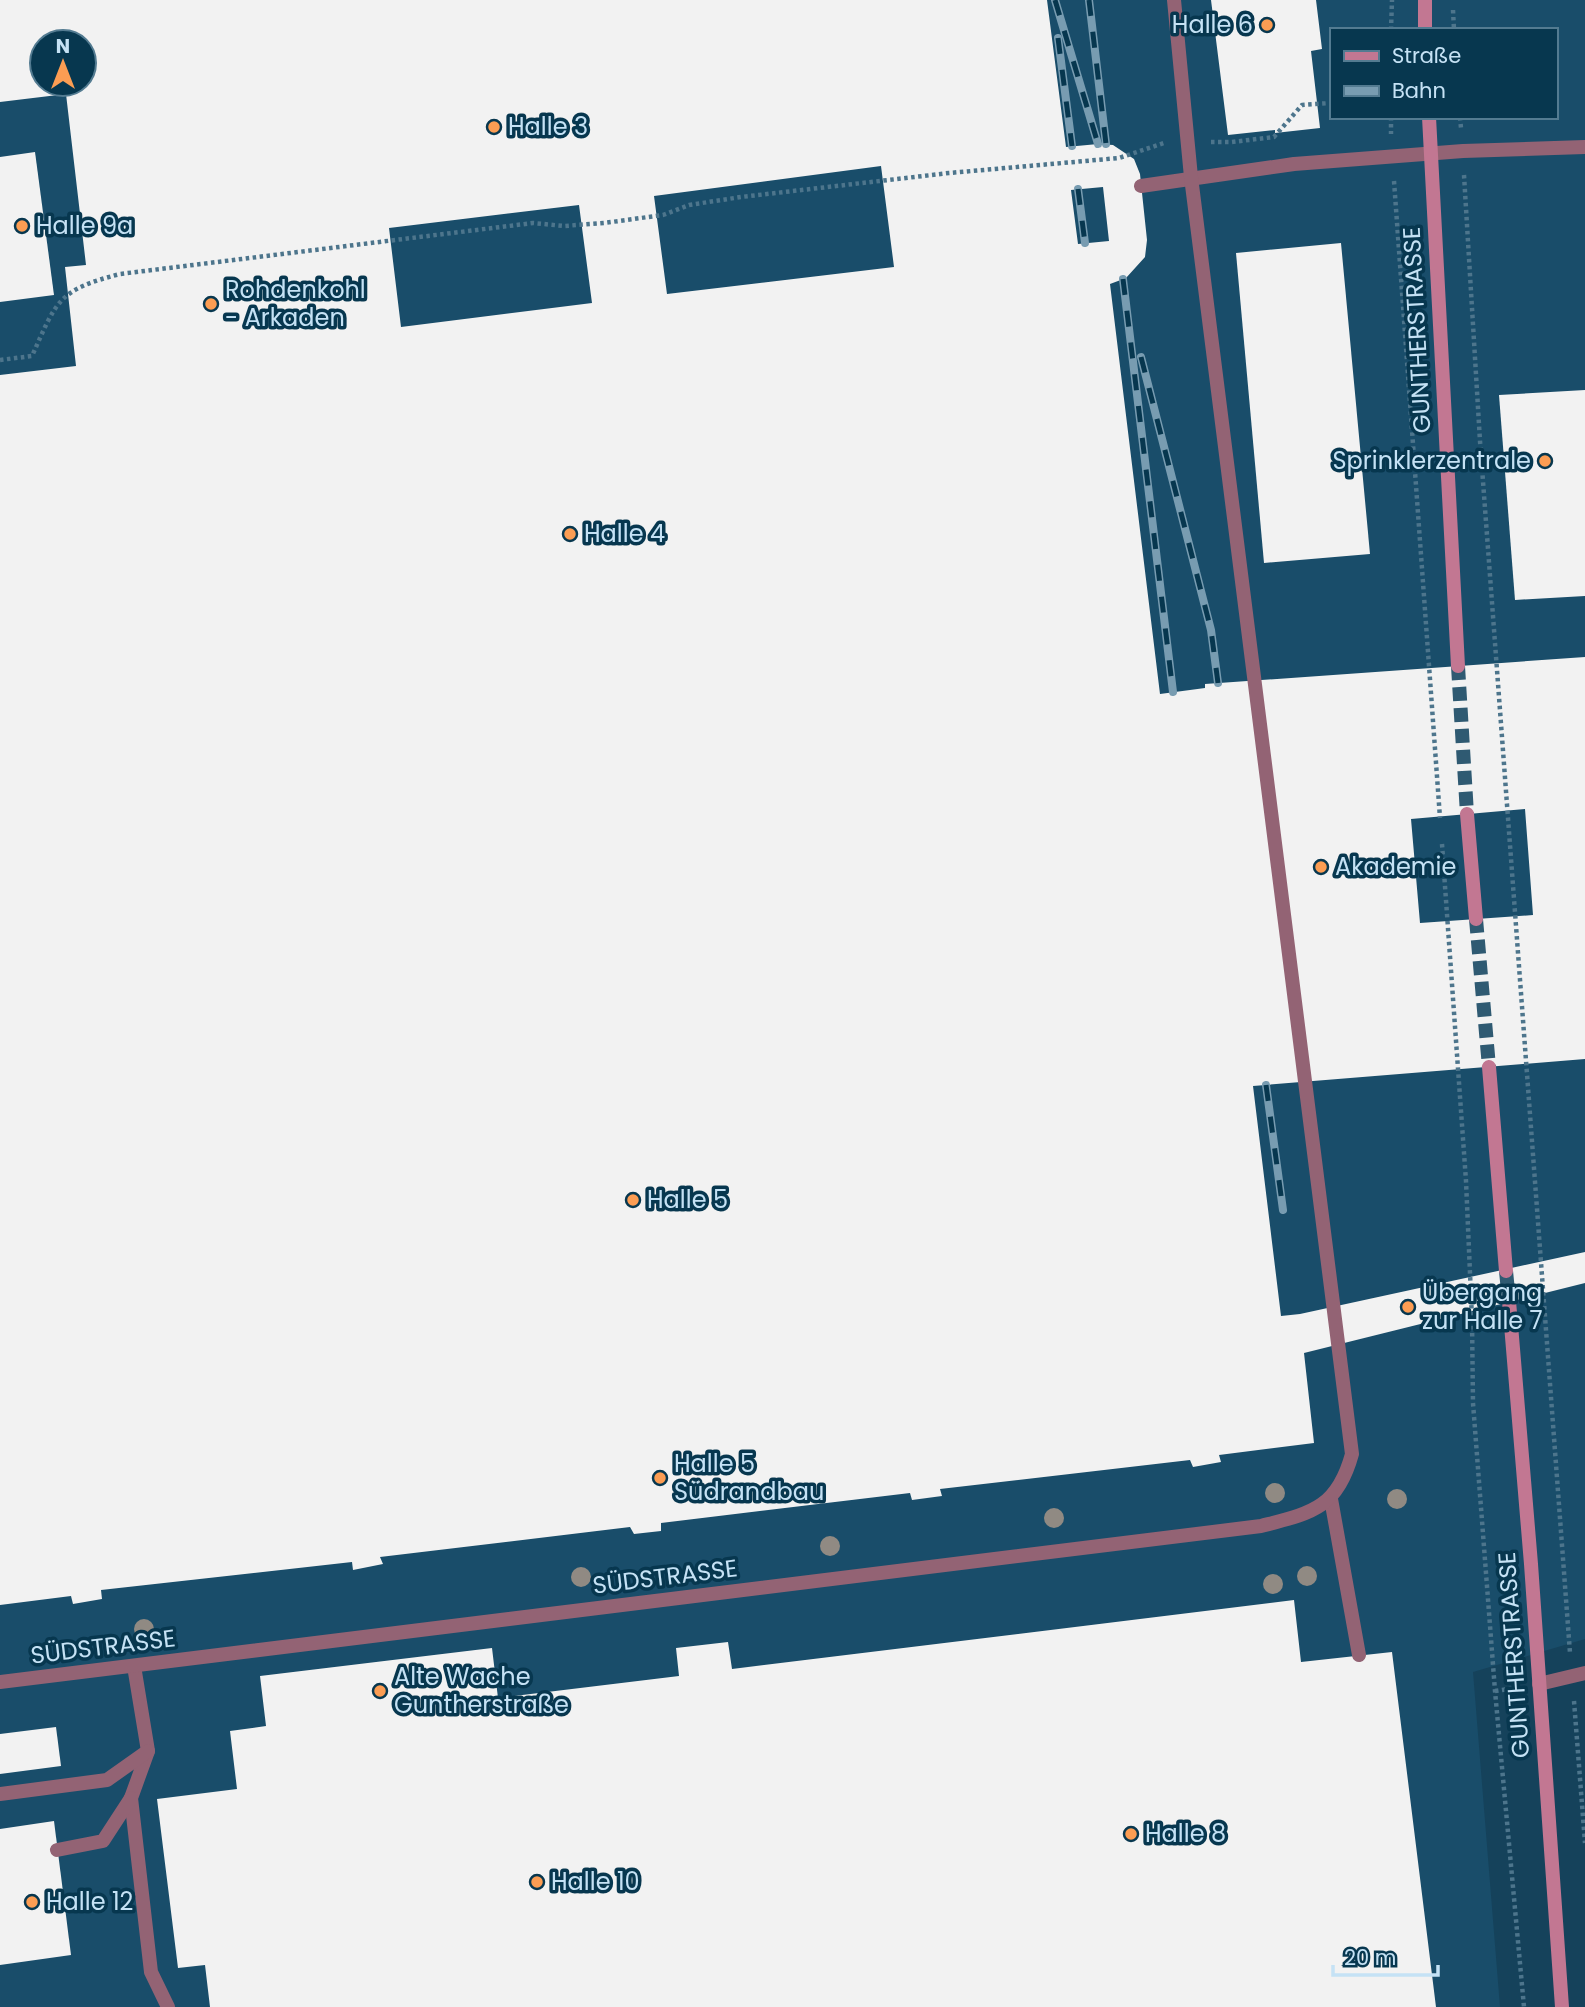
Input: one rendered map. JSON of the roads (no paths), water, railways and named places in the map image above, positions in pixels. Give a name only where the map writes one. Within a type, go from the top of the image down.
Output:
[{"type":"street","points":[[1174,0],[1191,177],[1352,1454],[1346,1478],[1331,1499],[1359,1655]]},
{"type":"street","points":[[1425,0],[1425,28]]},
{"type":"street","name":"GUNTHERSTRASSE","points":[[1429,119],[1458,666]]},
{"type":"street","points":[[1141,186],[1294,164],[1463,150],[1585,147]]},
{"type":"street","points":[[1467,814],[1476,919]]},
{"type":"street","points":[[1489,1067],[1506,1271]]},
{"type":"street","name":"GUNTHERSTRASSE","points":[[1509,1301],[1562,2007]]},
{"type":"street","name":"SÜDSTRASSE","points":[[0,1682],[1261,1526],[1306,1515],[1331,1499]]},
{"type":"street","points":[[57,1850],[103,1840],[131,1798],[148,1751],[134,1666]]},
{"type":"street","points":[[1539,1684],[1579,1674]]},
{"type":"street","points":[[0,1794],[107,1780],[148,1751]]},
{"type":"street","points":[[131,1798],[151,1972],[168,2007]]},
{"type":"tunnel","points":[[1458,666],[1467,814]]},
{"type":"tunnel","points":[[1476,919],[1489,1067]]},
{"type":"tunnel","points":[[1506,1271],[1509,1301]]},
{"type":"railway","points":[[1055,0],[1098,144]]},
{"type":"railway","points":[[1089,0],[1106,144]]},
{"type":"railway","points":[[1058,38],[1072,146]]},
{"type":"railway","points":[[1078,189],[1085,243]]},
{"type":"railway","points":[[1123,279],[1173,692]]},
{"type":"railway","points":[[1141,357],[1211,630],[1218,683]]},
{"type":"railway","points":[[1266,1085],[1283,1210]]},
{"type":"place","name":"Halle 6","points":[[1267,25]]},
{"type":"place","name":"Halle 3","points":[[494,127]]},
{"type":"place","name":"Halle 9a","points":[[22,226]]},
{"type":"place","name":"Rohdenkohl - Arkaden","points":[[211,304]]},
{"type":"place","name":"Sprinklerzentrale","points":[[1545,461]]},
{"type":"place","name":"Halle 4","points":[[570,534]]},
{"type":"place","name":"Akademie","points":[[1321,867]]},
{"type":"place","name":"Halle 5","points":[[633,1200]]},
{"type":"place","name":"Übergang zur Halle 7","points":[[1408,1307]]},
{"type":"place","name":"Halle 5 Südrandbau","points":[[660,1478]]},
{"type":"place","name":"Alte Wache Guntherstraße","points":[[380,1691]]},
{"type":"place","name":"Halle 8","points":[[1131,1834]]},
{"type":"place","name":"Halle 10","points":[[537,1882]]},
{"type":"place","name":"Halle 12","points":[[32,1902]]}]
